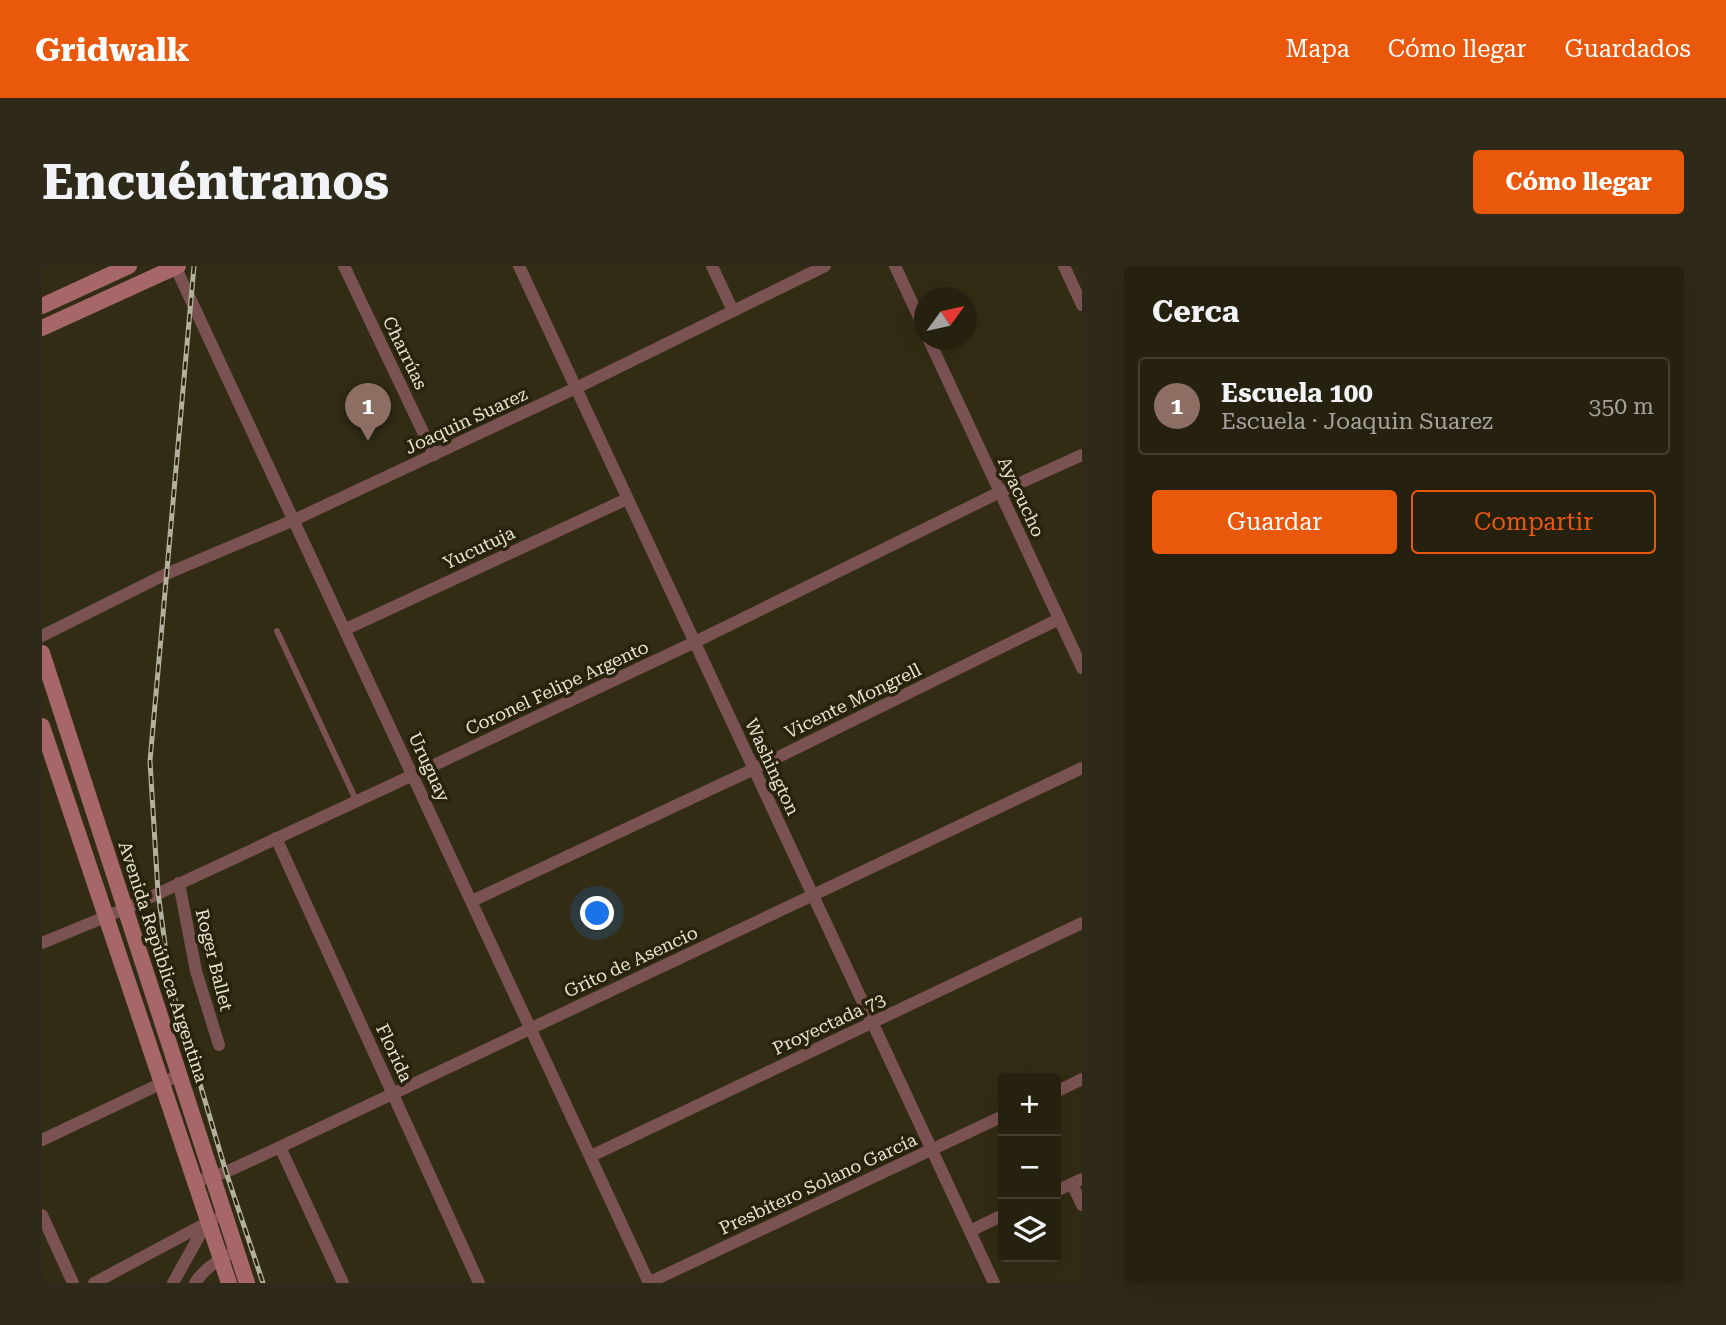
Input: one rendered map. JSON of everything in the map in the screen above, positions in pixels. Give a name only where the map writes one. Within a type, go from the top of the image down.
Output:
[{"type":"street","points":[[42,306],[129,266]]},
{"type":"street","points":[[42,327],[176,266]]},
{"type":"street","name":"Uruguay","points":[[176,266],[649,1283]]},
{"type":"street","name":"Charrúas","points":[[344,266],[434,455]]},
{"type":"street","name":"Washington","points":[[519,266],[994,1283]]},
{"type":"street","points":[[712,266],[733,311]]},
{"type":"street","name":"Joaquin Suarez","points":[[42,636],[166,574],[294,520],[576,388],[825,266]]},
{"type":"street","points":[[895,266],[914,307]]},
{"type":"street","points":[[1064,266],[1082,305]]},
{"type":"street","name":"Ayacucho","points":[[934,350],[1082,668]]},
{"type":"street","name":"Coronel Felipe Argento","points":[[42,943],[127,908],[413,775],[1082,455]]},
{"type":"street","name":"Yucutuja","points":[[346,629],[627,499]]},
{"type":"street","name":"Vicente Mongrell","points":[[472,901],[754,769],[1059,620]]},
{"type":"street","name":"Avenida República Argentina","points":[[42,653],[247,1283]]},
{"type":"street","points":[[42,726],[229,1283]]},
{"type":"street","name":"Grito de Asencio","points":[[194,1182],[280,1147],[1082,768]]},
{"type":"street","name":"Florida","points":[[276,838],[479,1283]]},
{"type":"street","name":"Roger Ballet","points":[[179,883],[196,971],[219,1045]]},
{"type":"street","name":"Proyectada 73","points":[[591,1156],[1082,923]]},
{"type":"street","points":[[42,1140],[179,1075]]},
{"type":"street","points":[[1061,1090],[1082,1079]]},
{"type":"street","name":"Presbítero Solano García","points":[[649,1283],[998,1118]]},
{"type":"street","points":[[280,1147],[343,1283]]},
{"type":"street","points":[[1061,1189],[1077,1181],[1082,1205]]},
{"type":"street","points":[[94,1283],[224,1214]]},
{"type":"street","points":[[42,1215],[73,1283]]},
{"type":"street","points":[[970,1231],[998,1218]]},
{"type":"street","points":[[173,1283],[207,1222]]},
{"type":"street","points":[[195,1283],[207,1268],[220,1258],[237,1251]]},
{"type":"lane","points":[[276,632],[356,800]]},
{"type":"railway","points":[[194,266],[150,761],[158,892],[170,982],[226,1172],[263,1283]]},
{"type":"place","name":"Escuela 100","points":[[368,441]]}]
